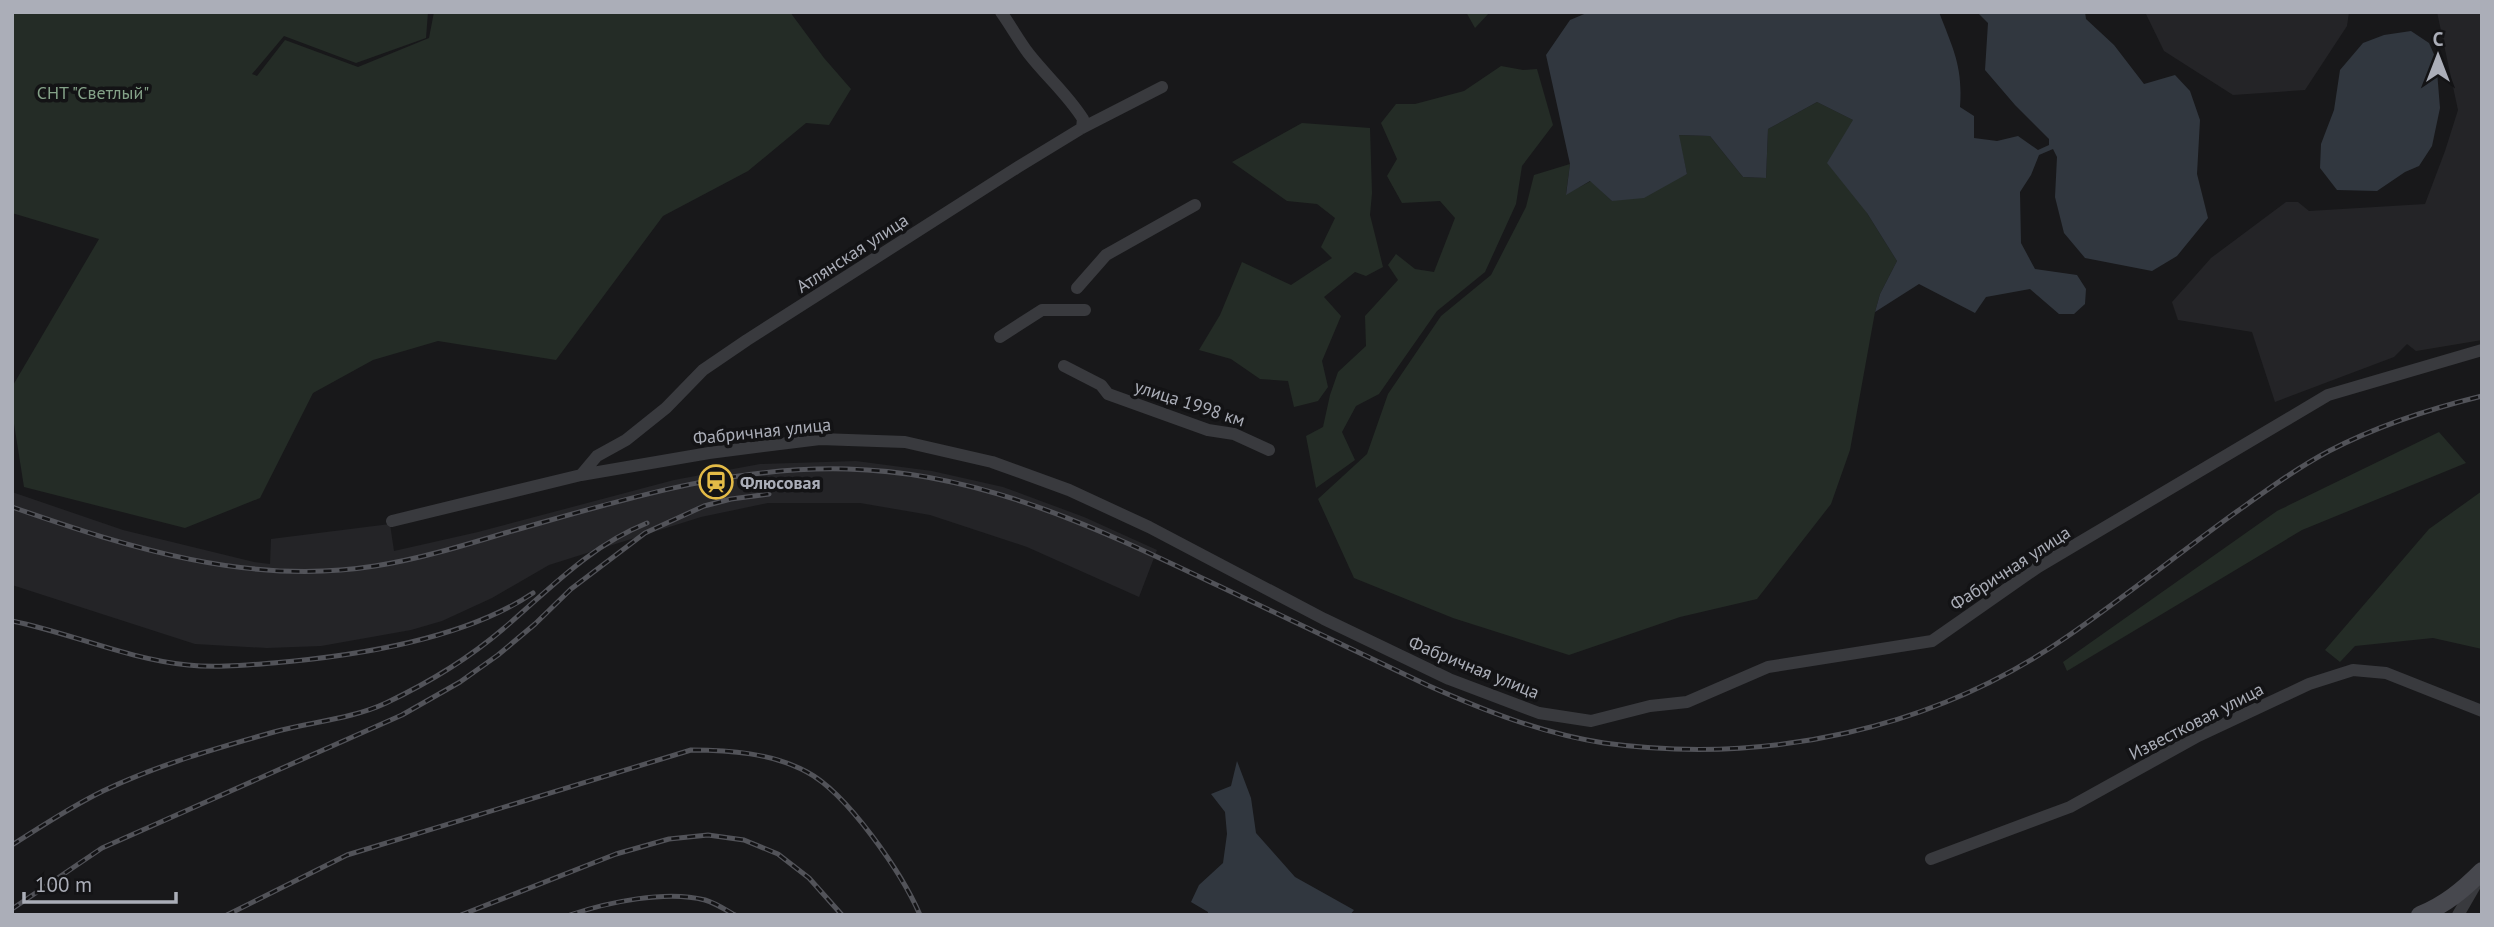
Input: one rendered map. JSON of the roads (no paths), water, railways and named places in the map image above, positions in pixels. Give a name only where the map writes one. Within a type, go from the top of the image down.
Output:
[{"type":"street","points":[[1001,12],[1028,53],[1069,97],[1083,119],[1082,128]]},
{"type":"street","name":"Атлянская улица","points":[[581,475],[597,456],[626,440],[666,408],[714,362],[1082,128],[1162,87]]},
{"type":"street","points":[[1077,288],[1106,255],[1195,205]]},
{"type":"street","points":[[1000,337],[1042,310],[1084,310]]},
{"type":"street","name":"Фабричная улица","points":[[392,521],[581,475],[709,453],[820,439],[905,442],[992,462],[1069,490],[1149,527],[1324,619],[1449,679],[1539,713],[1591,721],[1650,706],[1687,702],[1768,667],[1932,641],[2038,567],[2328,395],[2482,350]]},
{"type":"street","name":"улица 1998 км","points":[[1064,366],[1101,385],[1108,394],[1208,430],[1234,434],[1269,450]]},
{"type":"street","name":"Известковая улица","points":[[1931,859],[2070,807],[2198,736],[2309,684],[2353,670],[2386,673],[2482,711]]},
{"type":"street","points":[[2420,915],[2437,908],[2482,872]]},
{"type":"street","points":[[2458,915],[2482,872]]},
{"type":"railway","points":[[12,507],[100,536],[190,559],[236,567],[328,571],[375,566],[424,556],[631,498],[716,479],[802,470],[847,469],[897,473],[992,492],[1084,525],[1427,685],[1514,720],[1558,734],[1604,743],[1665,749],[1726,749],[1786,744],[1846,733],[1905,717],[1961,695],[2016,668],[2068,636],[2279,481],[2316,458],[2385,426],[2482,396]]},
{"type":"railway","points":[[12,909],[102,848],[402,715],[460,682],[498,655],[571,589],[645,533],[704,506],[769,494]]},
{"type":"railway","points":[[12,845],[91,797],[144,773],[274,732],[359,713],[402,695],[476,650],[606,544],[647,523]]},
{"type":"railway","points":[[12,621],[165,662],[198,666],[241,665],[339,656],[408,643],[475,623],[533,593]]},
{"type":"railway","points":[[227,915],[347,855],[691,750],[735,752],[765,757],[794,766],[823,782],[856,815],[872,836],[900,878],[920,915]]},
{"type":"railway","points":[[461,915],[616,854],[669,839],[708,835],[744,840],[778,854],[809,878],[842,915]]},
{"type":"railway","points":[[570,915],[619,902],[673,896],[705,900],[735,915]]},
{"type":"place","name":"Флюсовая","points":[[716,482]]},
{"type":"park label","name":"СНТ \"Светлый\"","points":[[93,92]]}]
